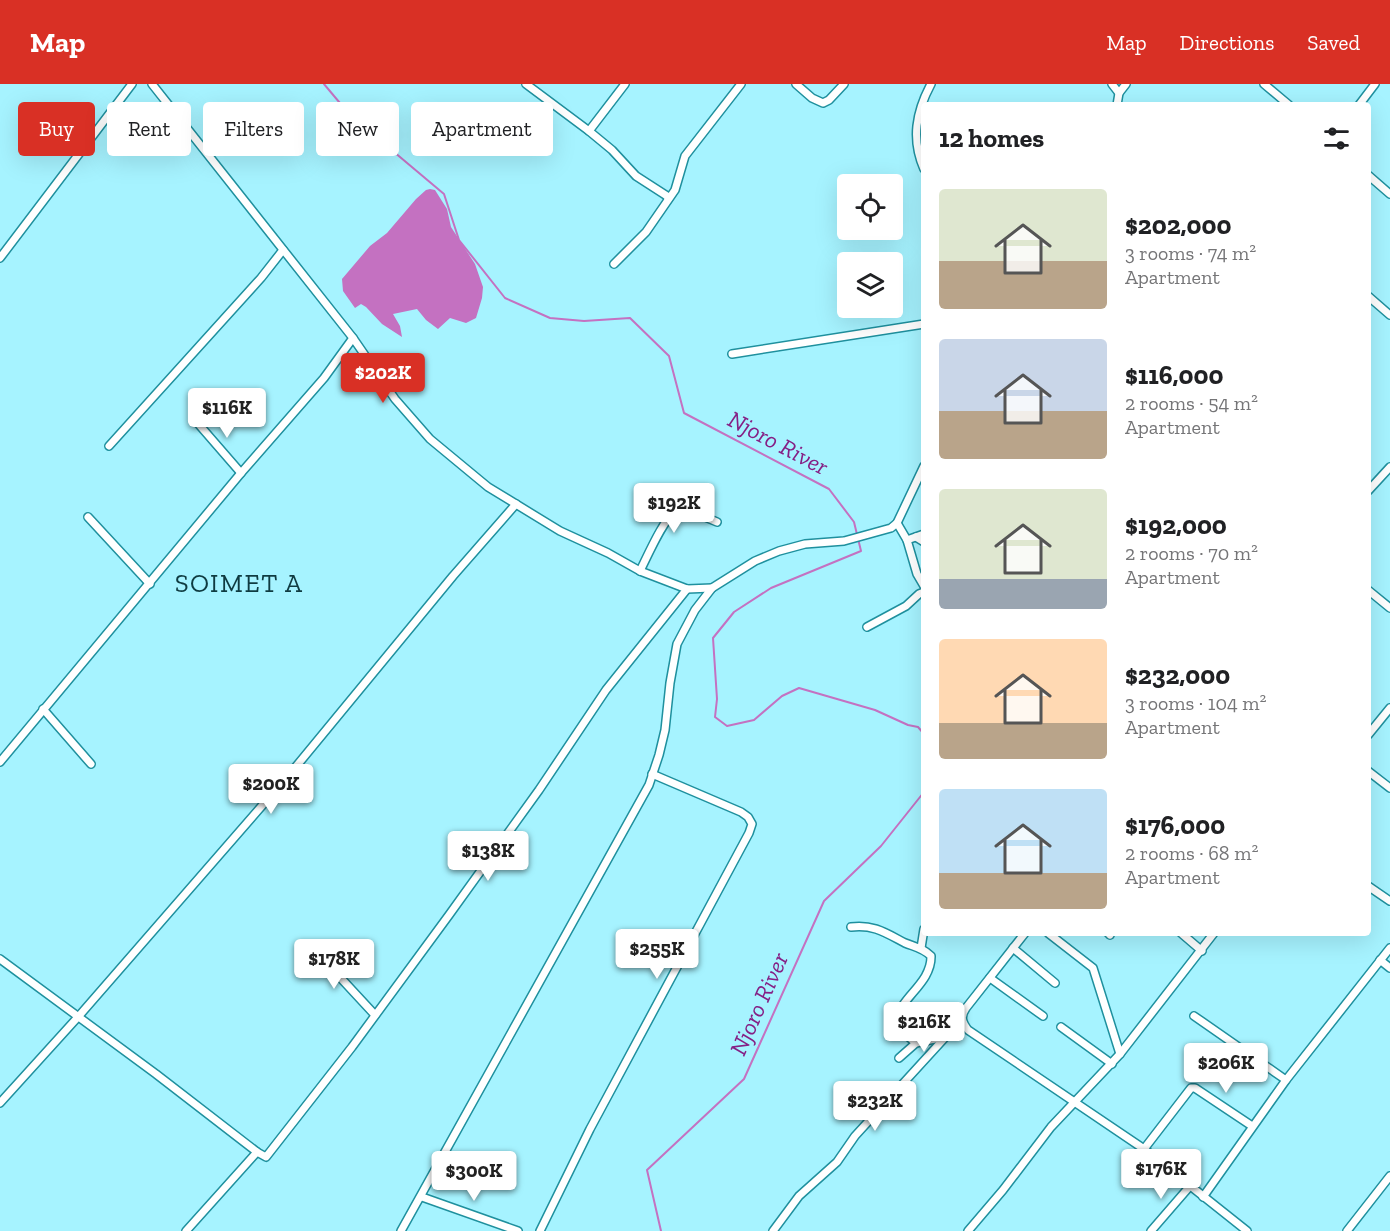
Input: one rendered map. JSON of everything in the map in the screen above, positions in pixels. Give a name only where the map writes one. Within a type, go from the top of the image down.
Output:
[{"type":"street","points":[[0,258],[132,84]]},
{"type":"street","points":[[152,84],[353,338],[395,399],[430,439],[488,487],[560,531],[640,571],[687,589],[712,588]]},
{"type":"street","points":[[526,84],[589,131],[612,150],[636,176],[667,196],[668,199]]},
{"type":"street","points":[[589,131],[625,84]]},
{"type":"street","points":[[615,264],[646,232],[675,190],[685,156],[741,84]]},
{"type":"street","points":[[796,84],[812,98],[823,103],[829,100],[844,84]]},
{"type":"street","points":[[922,102],[931,84]]},
{"type":"street","points":[[1112,84],[1119,93]]},
{"type":"street","points":[[1118,102],[1119,93],[1126,84]]},
{"type":"street","points":[[1264,84],[1285,102]]},
{"type":"street","points":[[1361,102],[1375,84]]},
{"type":"street","points":[[921,104],[915,130],[916,146],[921,160]]},
{"type":"street","points":[[1371,178],[1390,195]]},
{"type":"street","points":[[110,446],[261,278],[283,250]]},
{"type":"street","points":[[1371,299],[1390,315]]},
{"type":"street","points":[[732,354],[921,324]]},
{"type":"street","points":[[0,762],[241,473],[324,378],[353,338]]},
{"type":"street","points":[[195,420],[241,473]]},
{"type":"street","points":[[1371,488],[1390,467]]},
{"type":"street","points":[[401,1231],[422,1197],[643,795],[665,730],[677,644],[695,610],[712,588],[755,561],[778,551],[805,544],[844,541],[891,528],[897,523],[921,472]]},
{"type":"street","points":[[0,1103],[294,770],[453,576],[516,504]]},
{"type":"street","points":[[640,571],[660,533],[677,508],[686,509],[717,522]]},
{"type":"street","points":[[88,517],[150,584]]},
{"type":"street","points":[[897,523],[907,540],[921,581]]},
{"type":"street","points":[[907,540],[921,535]]},
{"type":"street","points":[[916,537],[921,540]]},
{"type":"street","points":[[0,959],[266,1157],[375,1015],[539,790],[606,690],[687,589]]},
{"type":"street","points":[[1371,592],[1390,608]]},
{"type":"street","points":[[867,627],[906,606],[921,594]]},
{"type":"street","points":[[1371,731],[1390,708]]},
{"type":"street","points":[[43,709],[91,764]]},
{"type":"street","points":[[1371,773],[1390,788]]},
{"type":"street","points":[[540,1231],[590,1129],[750,833],[752,824],[741,812],[652,774]]},
{"type":"street","points":[[1371,888],[1390,901]]},
{"type":"street","points":[[851,927],[871,927],[921,948],[931,956],[928,972],[900,1009],[897,1017],[902,1031],[916,1043]]},
{"type":"street","points":[[921,948],[923,936]]},
{"type":"street","points":[[773,1231],[799,1196],[837,1162],[855,1136],[962,1018],[966,1008],[1023,936]]},
{"type":"street","points":[[1052,936],[1093,968],[1120,1054]]},
{"type":"street","points":[[1184,936],[1202,951]]},
{"type":"street","points":[[968,1231],[1051,1127],[1112,1064],[1212,936]]},
{"type":"street","points":[[312,947],[375,1015]]},
{"type":"street","points":[[1013,948],[1055,983]]},
{"type":"street","points":[[1203,1197],[1286,1080],[1390,948]]},
{"type":"street","points":[[1380,960],[1390,968]]},
{"type":"street","points":[[990,978],[1043,1016]]},
{"type":"street","points":[[1194,1016],[1286,1080]]},
{"type":"street","points":[[962,1018],[968,1030],[1144,1149],[1247,1231]]},
{"type":"street","points":[[1062,1027],[1112,1064]]},
{"type":"street","points":[[899,1058],[916,1043],[944,1037]]},
{"type":"street","points":[[1144,1149],[1191,1088],[1195,1088],[1252,1126]]},
{"type":"street","points":[[186,1231],[257,1152]]},
{"type":"street","points":[[1347,1231],[1390,1176]]},
{"type":"street","points":[[1151,1231],[1190,1186]]},
{"type":"street","points":[[422,1197],[518,1231]]},
{"type":"shaded area","points":[[430,189],[435,190],[447,209],[451,227],[475,264],[483,287],[482,298],[476,318],[466,323],[450,318],[438,329],[417,309],[393,314],[400,326],[402,337],[382,324],[366,307],[361,304],[355,308],[343,291],[342,279],[370,246],[387,233],[416,199]]},
{"type":"waterway","name":"Njoro River","points":[[324,84],[350,115],[444,194],[459,240],[505,298],[550,318],[584,321],[630,318],[669,356],[684,413],[829,489],[854,522],[861,551],[771,588],[734,612],[713,638],[717,699],[715,717],[727,726],[754,720],[782,696],[799,688],[875,710],[908,725],[918,727],[921,730]]},
{"type":"waterway","name":"Njoro River","points":[[661,1231],[647,1170],[744,1079],[824,901],[881,846],[921,796]]},
{"type":"district","name":"SOIMET A","points":[[239,583]]}]
